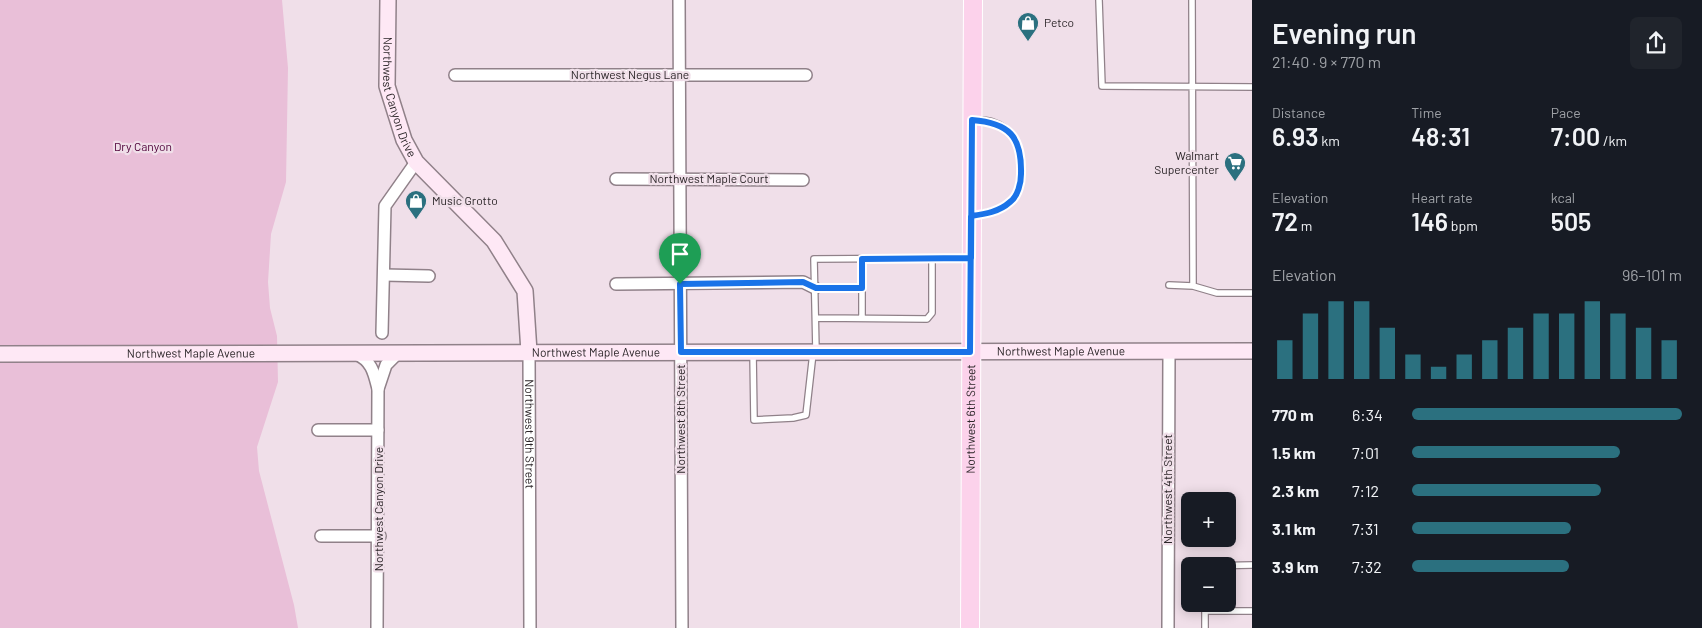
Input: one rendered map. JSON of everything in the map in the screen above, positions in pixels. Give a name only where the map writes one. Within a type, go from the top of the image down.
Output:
[{"type":"main road","name":"Northwest Canyon Drive","points":[[388,0],[387,86],[404,140],[416,162]]},
{"type":"main road","name":"Northwest 6th Street","points":[[970,628],[973,0]]},
{"type":"main road","name":"Northwest 9th Street","points":[[416,162],[494,241],[525,290],[529,352]]},
{"type":"main road","name":"Northwest Maple Avenue","points":[[0,354],[1252,351]]},
{"type":"street","name":"Northwest 8th Street","points":[[679,0],[682,628]]},
{"type":"street","name":"Northwest Negus Lane","points":[[455,75],[806,75]]},
{"type":"street","name":"Northwest Canyon Drive","points":[[382,333],[385,206],[416,162]]},
{"type":"street","name":"Northwest Maple Court","points":[[616,179],[803,180]]},
{"type":"street","points":[[384,275],[429,276]]},
{"type":"street","points":[[616,284],[803,282],[816,288]]},
{"type":"street","name":"Northwest 4th Street","points":[[1168,628],[1169,351]]},
{"type":"street","name":"Northwest 9th Street","points":[[529,352],[530,628]]},
{"type":"street","name":"Northwest Canyon Drive","points":[[354,354],[366,358],[372,367],[378,389],[380,536],[377,628]]},
{"type":"street","name":"Northwest Canyon Drive","points":[[378,389],[386,365],[397,354]]},
{"type":"street","points":[[318,430],[378,430]]},
{"type":"street","points":[[321,536],[380,536]]},
{"type":"lane","points":[[1099,0],[1102,86],[1252,87]]},
{"type":"lane","points":[[1192,0],[1193,286]]},
{"type":"lane","points":[[971,216],[994,212],[1012,201],[1021,183],[1022,155],[1017,143],[1006,130],[993,122],[972,120]]},
{"type":"lane","points":[[817,318],[927,318],[932,313],[932,258]]},
{"type":"lane","points":[[753,352],[754,420],[793,418],[806,415],[815,351],[817,318],[814,260],[971,258]]},
{"type":"lane","points":[[862,259],[862,318]]},
{"type":"lane","points":[[1169,285],[1193,286],[1217,293],[1252,293]]},
{"type":"lane","points":[[816,288],[862,288]]},
{"type":"lane","points":[[1236,565],[1252,565]]},
{"type":"lane","points":[[1236,611],[1252,611]]},
{"type":"lane","points":[[1205,612],[1205,628]]},
{"type":"green space","name":"Dry Canyon","points":[[0,0],[282,0],[288,68],[286,182],[271,234],[268,282],[270,308],[277,336],[278,382],[257,447],[259,471],[294,605],[298,628],[0,628]]},
{"type":"place","name":"Petco","points":[[1028,42]]},
{"type":"place","name":"Walmart Supercenter","points":[[1235,182]]},
{"type":"place","name":"Music Grotto","points":[[416,220]]},
{"type":"route","points":[[680,284],[681,352],[970,352],[971,258],[971,216],[994,212],[1012,201],[1021,183],[1022,155],[1017,143],[1006,130],[993,122],[972,120],[971,216],[971,258],[862,259],[862,288],[816,288],[803,282],[680,284]]}]
